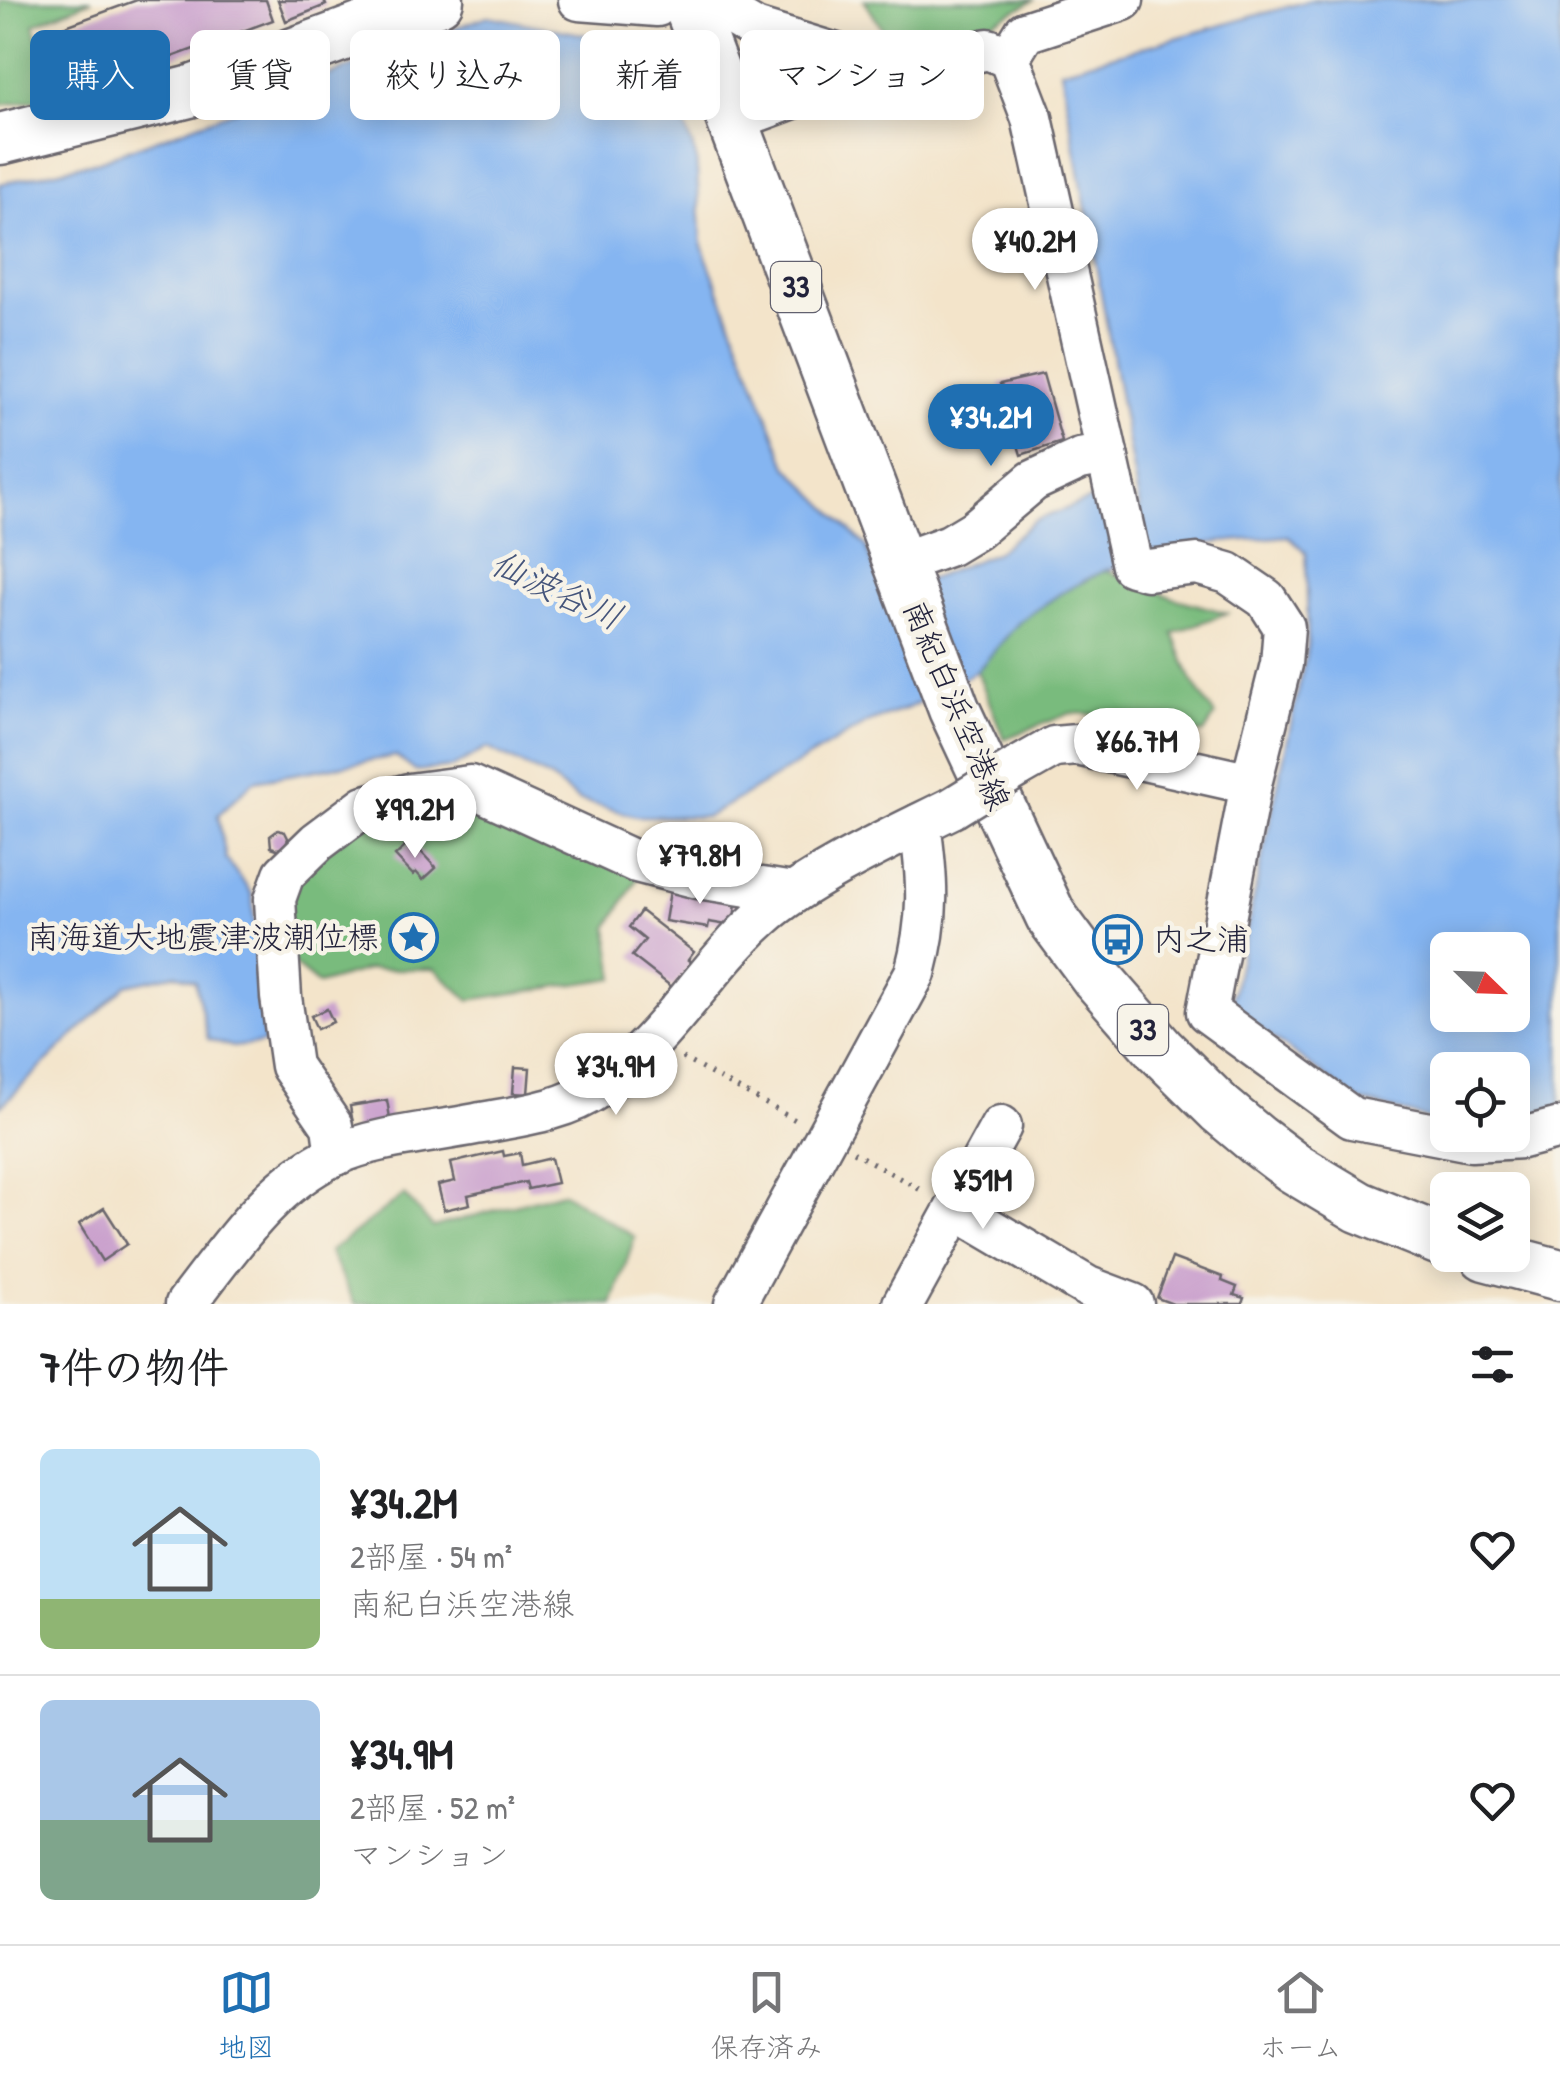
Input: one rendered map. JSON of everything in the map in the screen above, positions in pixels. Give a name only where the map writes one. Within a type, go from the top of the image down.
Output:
[{"type":"main road","points":[[0,139],[189,92],[438,0]]},
{"type":"main road","name":"南紀白浜空港線","points":[[707,6],[734,120],[954,709],[1051,916],[1160,1050],[1220,1109],[1294,1168],[1359,1207],[1430,1236]]},
{"type":"main road","points":[[1530,1267],[1560,1275]]},
{"type":"street","points":[[579,0],[707,6],[758,30]]},
{"type":"street","points":[[1009,58],[1025,32],[1123,0]]},
{"type":"street","points":[[984,50],[1009,58],[1032,118],[1132,566],[1147,570],[1179,564],[1211,566],[1254,589],[1284,626],[1285,644],[1251,784],[1207,1012],[1352,1118],[1471,1141],[1522,1138],[1560,1128]]},
{"type":"street","points":[[734,120],[740,118]]},
{"type":"street","points":[[902,569],[974,530],[1033,481],[1080,459],[1107,454]]},
{"type":"street","points":[[186,1304],[242,1232],[290,1182],[336,1155],[552,1110],[597,1089],[638,1056],[760,918],[793,893],[1054,747],[1077,745],[1251,784]]},
{"type":"street","points":[[336,1155],[332,1126],[291,1066],[281,997],[276,899],[284,874],[316,842],[366,806],[410,794],[470,786],[636,862],[698,878],[793,893]]},
{"type":"street","points":[[736,1304],[915,974],[926,930],[936,816]]},
{"type":"street","points":[[903,1304],[1001,1126]]},
{"type":"street","points":[[956,1209],[1084,1295],[1132,1304]]},
{"type":"path","points":[[670,1052],[956,1209]]},
{"type":"green space","points":[[0,0],[92,0],[34,24],[36,30],[30,30],[30,101],[0,105]]},
{"type":"green space","points":[[864,0],[1035,0],[977,30],[883,30]]},
{"type":"green space","points":[[1106,570],[1173,598],[1227,613],[1173,633],[1191,679],[1215,716],[1204,733],[1153,734],[1105,715],[1071,713],[1004,739],[977,671],[1020,621],[1061,593]]},
{"type":"green space","points":[[463,795],[638,877],[608,928],[615,978],[469,1000],[435,969],[370,969],[318,984],[287,959],[289,899],[300,873],[365,820]]},
{"type":"green space","points":[[562,1192],[635,1237],[612,1304],[355,1304],[329,1252],[404,1195],[433,1227]]},
{"type":"water","name":"仙波谷川","points":[[1312,0],[1560,0],[1560,1110],[1530,1118],[1530,1052],[1430,1052],[1430,1119],[1358,1100],[1230,1007],[1308,645],[1306,552],[1288,536],[1210,543],[1105,570],[1020,621],[977,671],[908,708],[869,722],[707,817],[636,816],[578,800],[550,778],[487,748],[454,767],[415,771],[396,756],[254,781],[218,815],[226,859],[252,894],[264,1043],[233,1047],[208,1039],[195,981],[176,974],[126,985],[0,1107],[0,184],[99,161],[209,120],[330,120],[330,75],[350,67],[350,120],[560,120],[560,30],[450,30],[488,16],[580,34],[580,120],[683,120],[696,157],[702,246],[787,466],[866,546],[882,588],[933,578],[997,552],[1034,521],[1094,498],[1105,520],[1140,510],[1061,70]]},
{"type":"building","points":[[137,0],[266,0],[273,20],[246,30],[190,30],[190,50],[170,58],[170,30],[63,27]]},
{"type":"building","points":[[278,0],[324,0],[326,5],[286,21]]},
{"type":"building","points":[[1043,374],[1062,442],[1021,455],[1000,384]]},
{"type":"building","points":[[278,830],[288,838],[285,847],[277,849],[271,847],[270,836]]},
{"type":"building","points":[[411,841],[436,868],[423,880],[395,856]]},
{"type":"building","points":[[671,885],[737,896],[733,926],[709,922],[708,928],[665,921]]},
{"type":"building","points":[[641,911],[694,952],[688,960],[692,963],[673,988],[632,956],[645,940],[629,927]]},
{"type":"building","points":[[327,1009],[333,1022],[317,1029],[311,1016]]},
{"type":"building","points":[[515,1067],[530,1068],[528,1094],[513,1093]]},
{"type":"building","points":[[387,1100],[392,1130],[355,1136],[350,1106]]},
{"type":"building","points":[[503,1151],[504,1156],[520,1153],[522,1165],[551,1158],[557,1183],[528,1189],[526,1182],[468,1195],[470,1204],[444,1210],[438,1185],[455,1181],[451,1163]]},
{"type":"building","points":[[104,1208],[127,1244],[102,1261],[79,1224]]},
{"type":"building","points":[[1172,1258],[1223,1277],[1222,1281],[1237,1287],[1234,1295],[1244,1298],[1242,1304],[1173,1304],[1157,1298]]},
{"type":"place","name":"南海道大地震津波潮位標","points":[[414,937]]},
{"type":"place","name":"内之浦","points":[[1118,939]]}]
